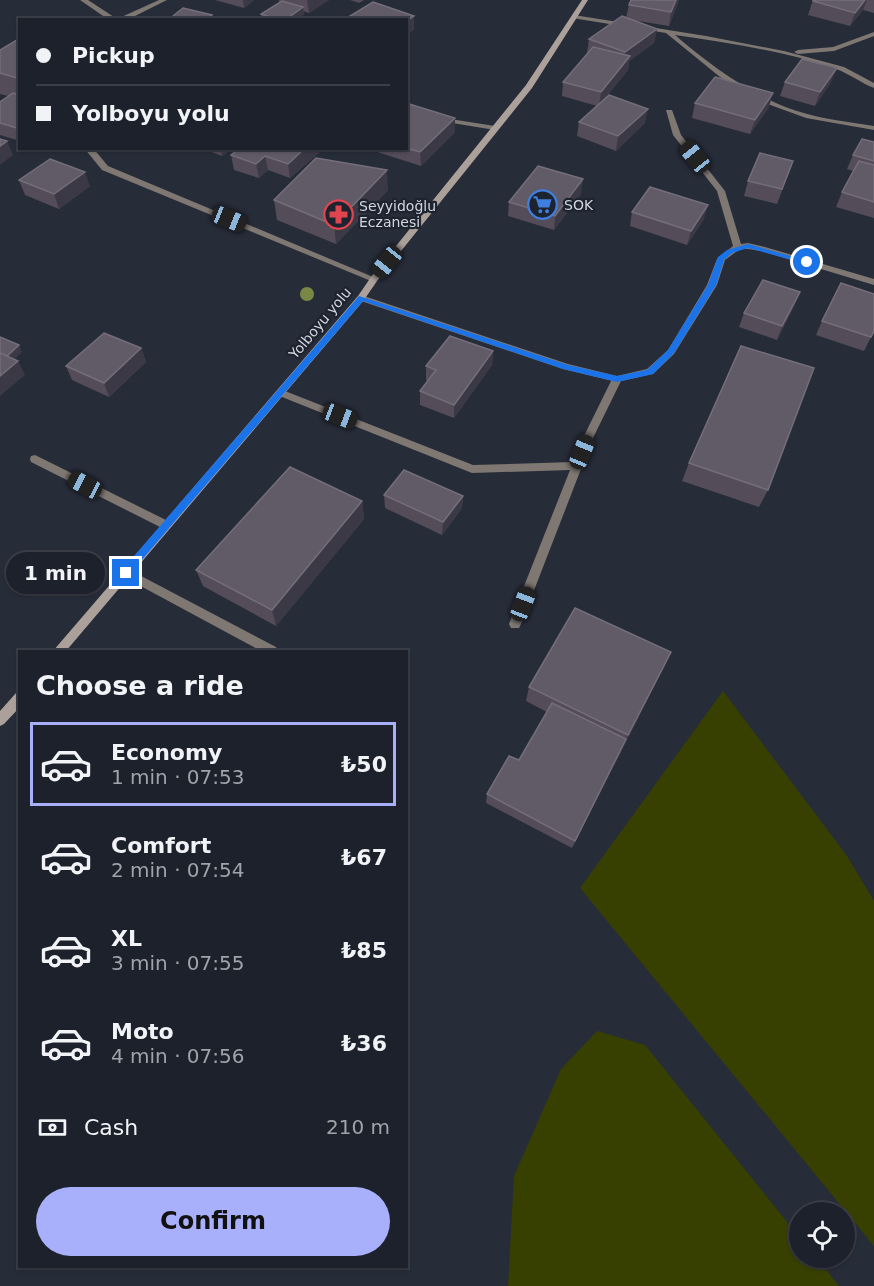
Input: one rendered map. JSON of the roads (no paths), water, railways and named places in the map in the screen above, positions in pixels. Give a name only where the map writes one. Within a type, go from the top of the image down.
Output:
[{"type":"main road","name":"Yolboyu yolu","points":[[60,650],[361,298],[529,86],[585,0]]},
{"type":"main road","points":[[0,720],[18,699]]},
{"type":"street","points":[[84,0],[111,18]]},
{"type":"street","points":[[124,18],[164,0]]},
{"type":"street","points":[[574,17],[785,54],[841,68],[874,86]]},
{"type":"street","points":[[667,32],[697,58],[750,92],[785,109],[817,118],[874,128]]},
{"type":"street","points":[[785,54],[834,49],[874,33]]},
{"type":"street","points":[[669,112],[677,135],[721,191],[738,247]]},
{"type":"street","points":[[433,117],[495,128]]},
{"type":"street","points":[[90,150],[105,168],[374,279]]},
{"type":"street","points":[[361,298],[566,367],[617,379],[650,372],[671,352],[712,285],[721,259],[738,247],[762,249],[874,282]]},
{"type":"street","points":[[515,624],[577,466],[617,379]]},
{"type":"street","points":[[281,393],[472,469],[577,466]]},
{"type":"street","points":[[35,459],[166,525]]},
{"type":"street","points":[[126,573],[270,650]]},
{"type":"place","name":"SOK","points":[[543,205]]},
{"type":"place","name":"Seyyidoğlu Eczanesi","points":[[338,214]]}]
